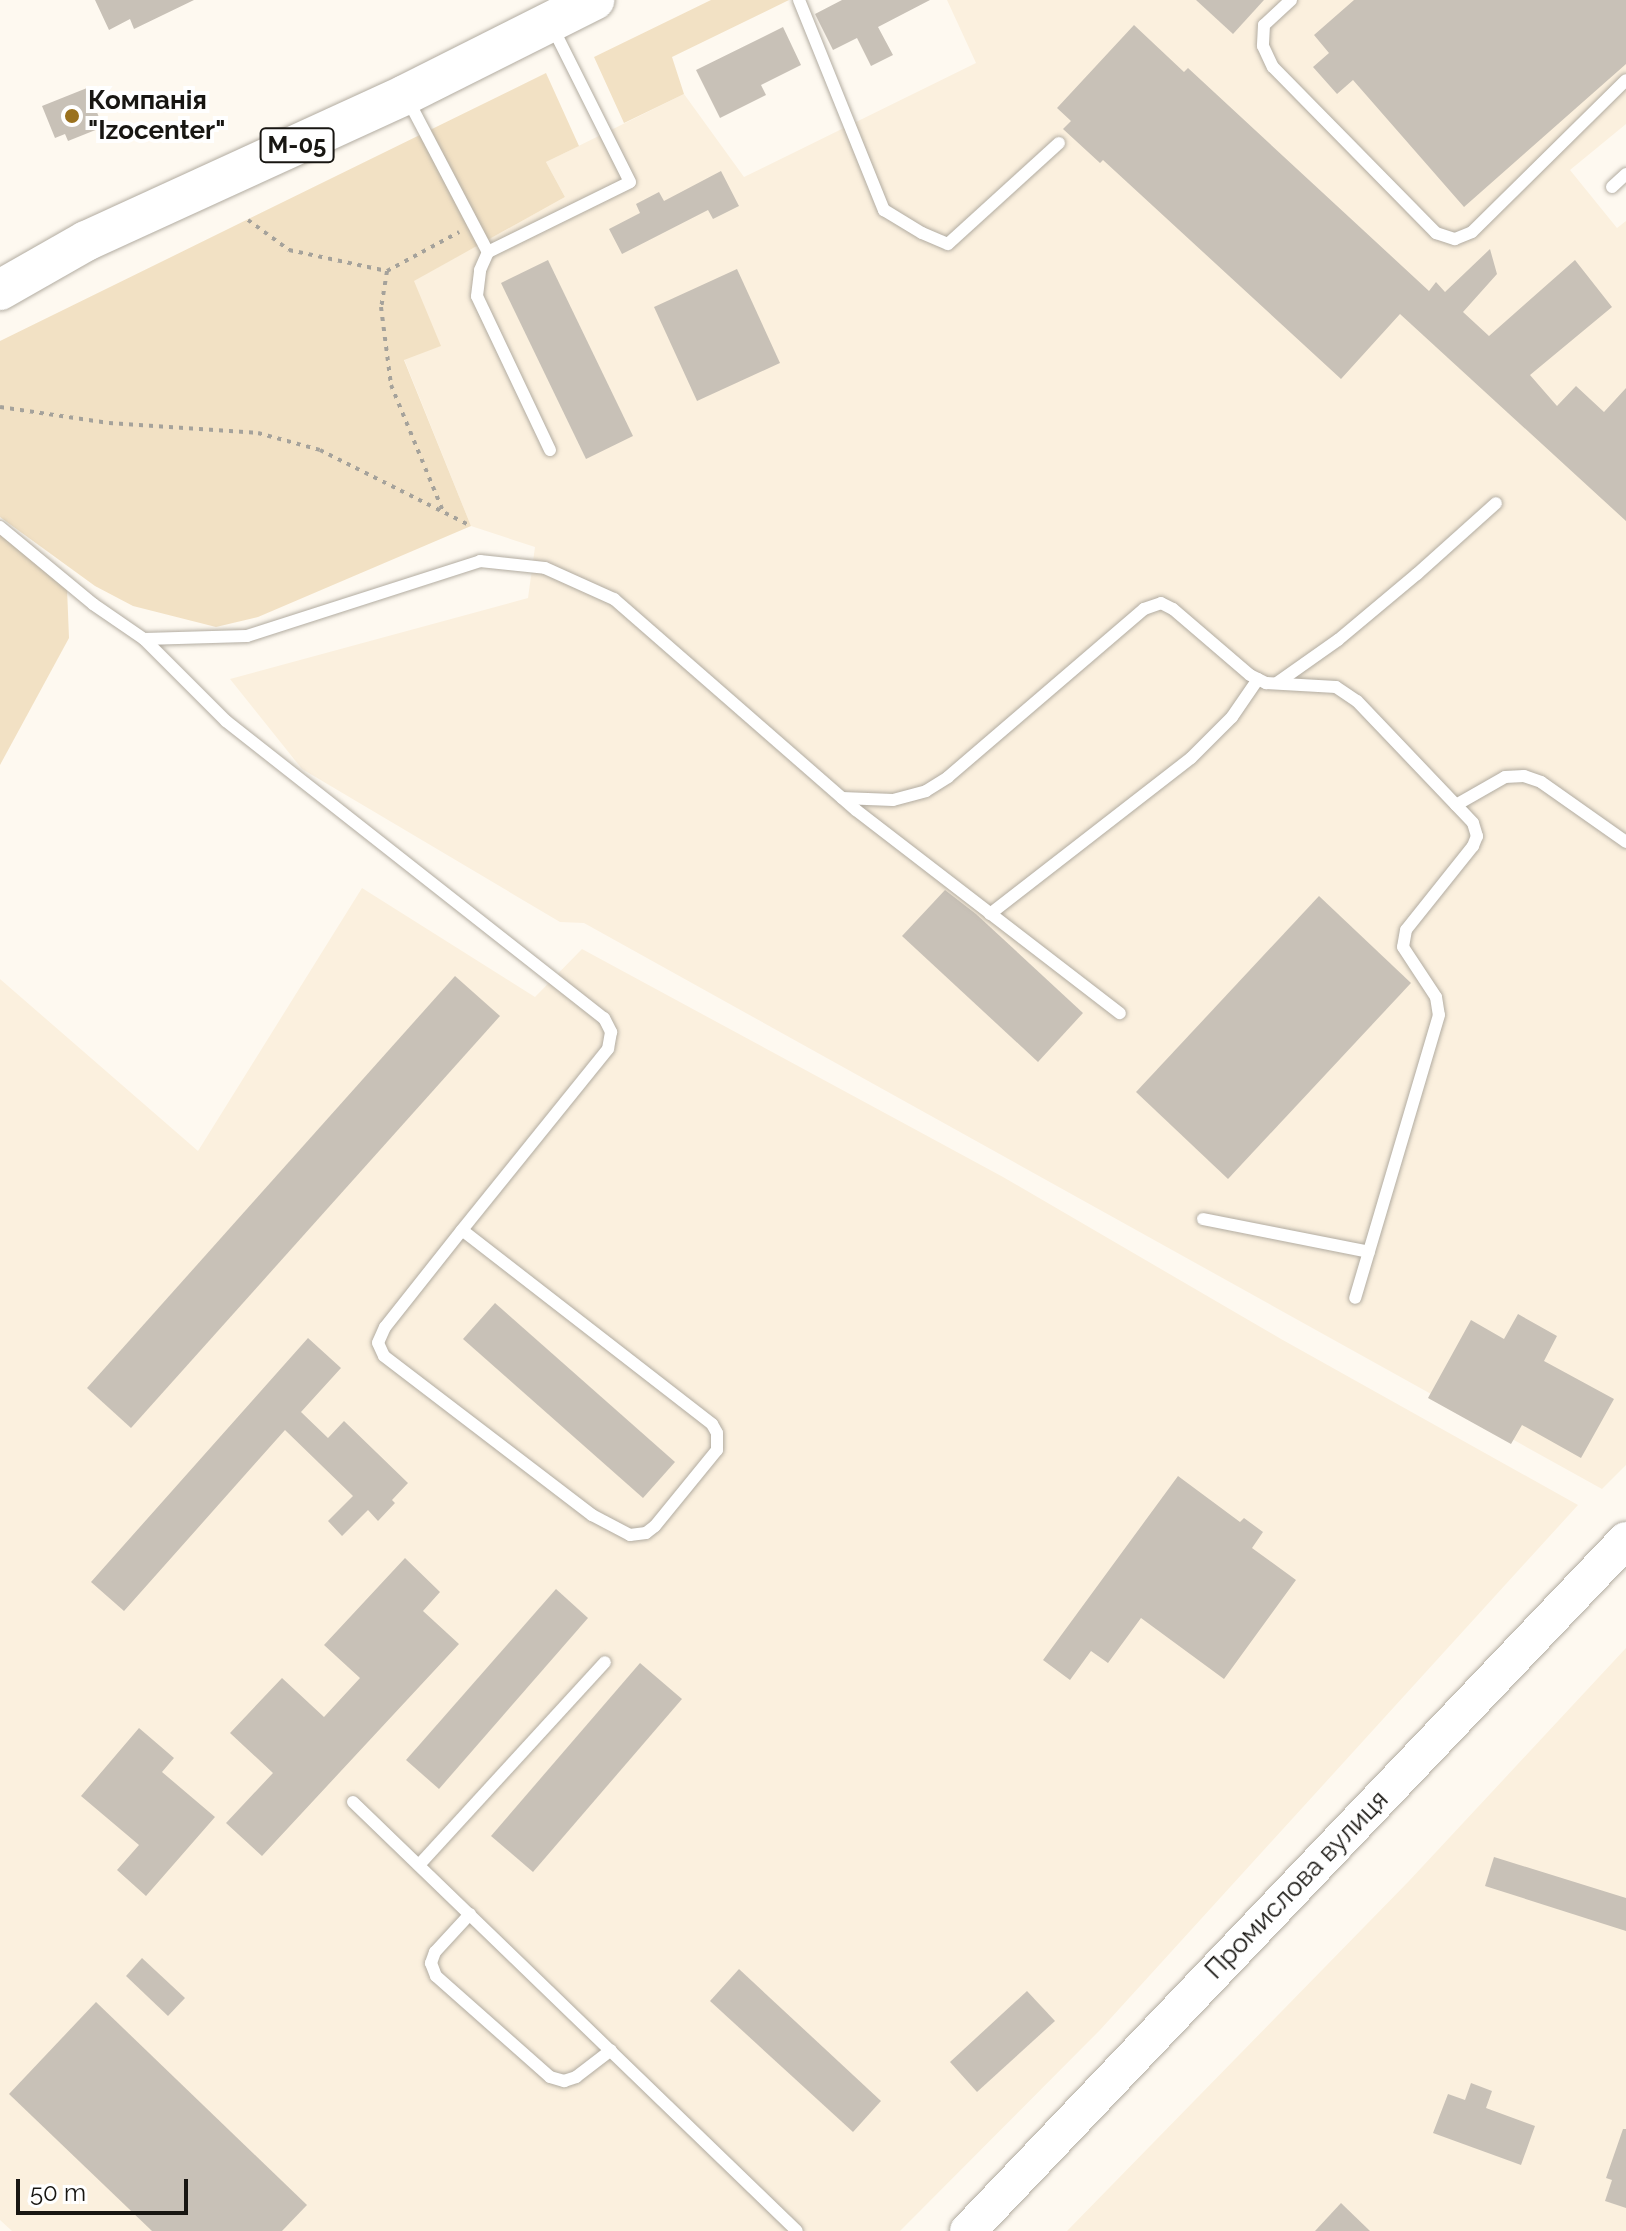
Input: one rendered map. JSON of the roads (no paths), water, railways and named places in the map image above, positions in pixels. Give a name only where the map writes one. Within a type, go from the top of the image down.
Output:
[{"type":"main road","name":"М-05","points":[[0,290],[86,241],[405,95],[594,0]]},
{"type":"street","name":"Промислова вулиця","points":[[968,2231],[1626,1540]]},
{"type":"lane","points":[[799,0],[884,210],[922,233],[948,244],[1059,143]]},
{"type":"lane","points":[[1291,0],[1264,25],[1263,46],[1273,67],[1436,233],[1455,239],[1472,232],[1626,80]]},
{"type":"lane","points":[[550,21],[630,182],[488,252],[480,270],[477,296],[550,450]]},
{"type":"lane","points":[[405,95],[488,252]]},
{"type":"lane","points":[[1612,187],[1626,174]]},
{"type":"lane","points":[[1277,683],[1395,593],[1496,503]]},
{"type":"lane","points":[[0,527],[93,604],[144,639],[226,721],[604,1018],[611,1032],[608,1049],[462,1230],[385,1327],[378,1343],[384,1356],[592,1515],[630,1535],[646,1533],[717,1450],[717,1433],[712,1424],[462,1230]]},
{"type":"lane","points":[[144,639],[247,636],[480,561],[545,568],[614,599],[842,798],[1120,1013]]},
{"type":"lane","points":[[842,798],[893,800],[926,791],[948,777],[1144,609],[1161,603],[1173,609],[1258,679],[1336,687],[1357,701],[1473,823],[1477,836],[1473,846],[1406,930],[1403,947],[1436,997],[1439,1015],[1355,1298]]},
{"type":"lane","points":[[990,914],[1191,758],[1232,717],[1258,679]]},
{"type":"lane","points":[[1456,805],[1505,777],[1524,776],[1541,782],[1626,842]]},
{"type":"lane","points":[[1203,1219],[1369,1252]]},
{"type":"lane","points":[[419,1865],[605,1662]]},
{"type":"lane","points":[[353,1802],[797,2231]]},
{"type":"lane","points":[[470,1914],[435,1952],[431,1963],[436,1976],[550,2077],[564,2081],[576,2077],[611,2050]]},
{"type":"place","name":"Компанія \"Izocenter\"","points":[[72,116]]}]
